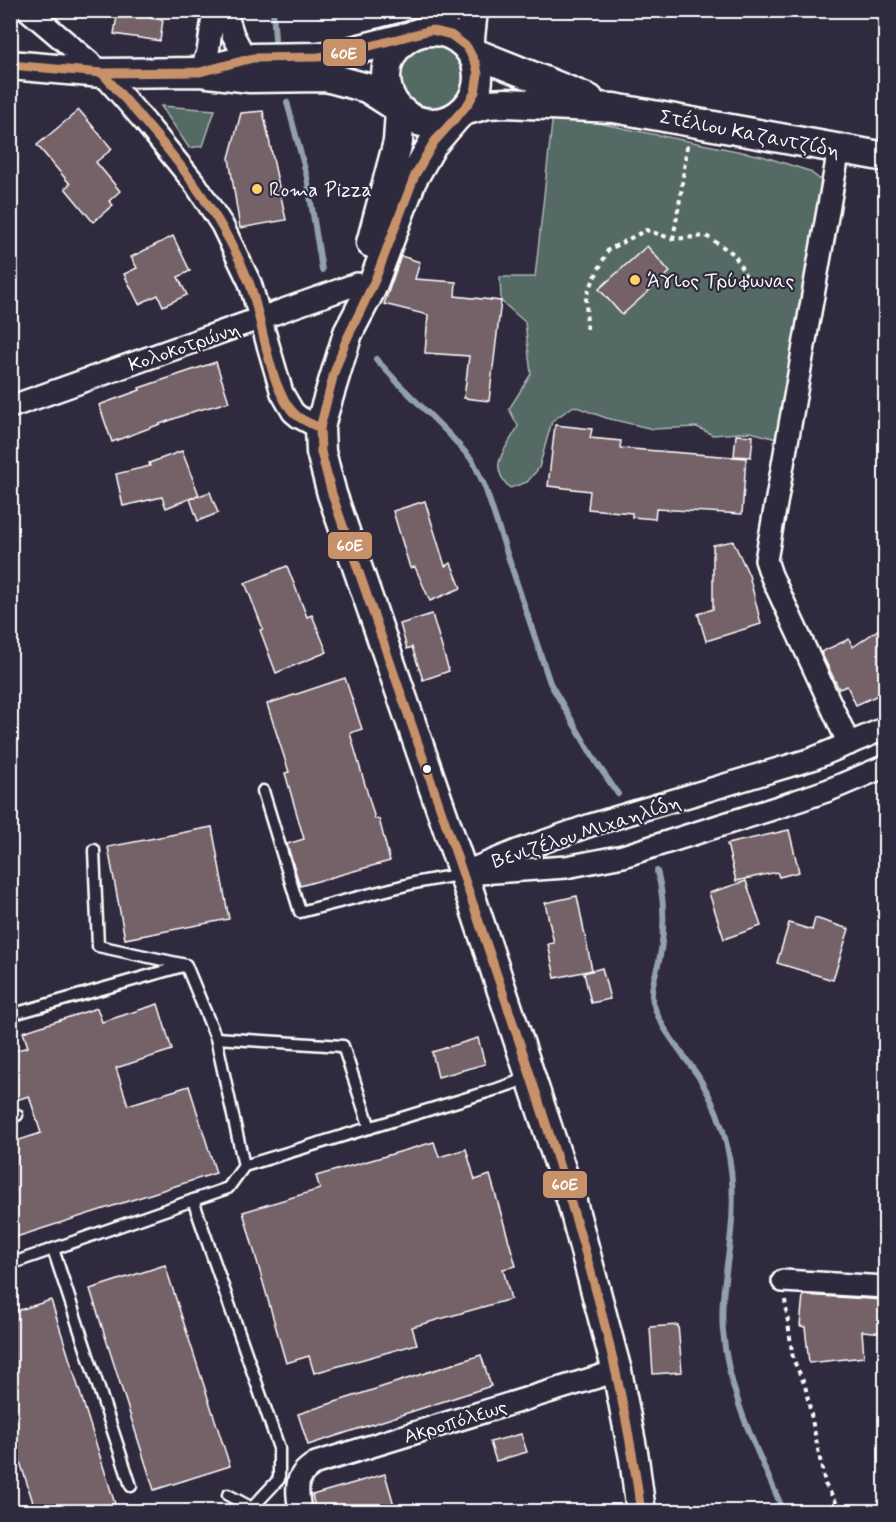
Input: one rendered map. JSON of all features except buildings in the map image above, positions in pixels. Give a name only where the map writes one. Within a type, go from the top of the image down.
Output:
[{"type":"main road","points":[[348,333],[350,309],[371,243],[398,142],[398,108],[387,90],[386,69],[394,50],[410,36],[432,10]]},
{"type":"main road","points":[[470,50],[473,10]]},
{"type":"main road","points":[[10,66],[102,73],[200,72],[248,78],[276,66],[355,52],[431,30],[460,39],[470,50],[477,64],[478,83],[474,96],[432,145],[412,180],[371,289],[348,333],[327,400],[321,428],[321,452],[332,494],[463,873],[572,1202],[617,1371],[631,1440],[641,1512]]},
{"type":"main road","name":"Στέλιου Καζαντζίδη","points":[[470,50],[614,108]]},
{"type":"main road","points":[[276,66],[354,84],[378,93],[411,118],[431,123],[445,121],[460,113]]},
{"type":"main road","name":"Στέλιου Καζαντζίδη","points":[[460,113],[488,104],[506,103],[614,108],[885,157]]},
{"type":"street","points":[[28,10],[102,73],[196,185],[213,211],[249,283],[285,401],[298,417],[321,428]]},
{"type":"street","points":[[200,72],[208,52],[214,10]]},
{"type":"street","points":[[225,10],[233,35],[276,66]]},
{"type":"street","points":[[839,149],[766,560],[771,576],[849,744]]},
{"type":"street","name":"Κολοκοτρώνη","points":[[10,407],[357,284]]},
{"type":"street","name":"Βενιζέλου Μιχαηλίδη","points":[[463,873],[591,825],[801,763],[885,728]]},
{"type":"street","name":"Βενιζέλου Μιχαηλίδη","points":[[463,873],[566,867],[623,856],[829,790],[885,766]]},
{"type":"street","points":[[783,1281],[885,1287]]},
{"type":"street","name":"Ακροπόλεως","points":[[300,1512],[297,1489],[299,1479],[305,1469],[316,1463],[617,1371]]},
{"type":"lane","points":[[263,791],[300,912],[463,873]]},
{"type":"lane","points":[[94,850],[98,946],[186,965]]},
{"type":"lane","points":[[10,1015],[186,965]]},
{"type":"lane","points":[[186,965],[216,1038],[244,1166]]},
{"type":"lane","points":[[216,1038],[343,1046],[370,1128]]},
{"type":"lane","points":[[10,1264],[228,1188],[244,1166],[531,1077]]},
{"type":"lane","points":[[194,1200],[279,1448],[279,1479],[252,1508],[228,1495]]},
{"type":"lane","points":[[53,1249],[131,1486]]},
{"type":"path","points":[[673,239],[690,121]]},
{"type":"path","points":[[587,329],[586,296],[608,250],[646,230],[673,239],[706,236],[722,244],[734,254],[749,282]]},
{"type":"path","points":[[783,1281],[788,1284],[785,1299],[793,1359],[805,1385],[825,1484],[837,1504],[855,1511],[885,1507]]},
{"type":"green space","points":[[433,41],[447,44],[459,51],[466,63],[469,77],[466,91],[459,103],[447,110],[433,113],[419,110],[407,103],[400,91],[397,77],[400,63],[407,51],[419,44]]},
{"type":"green space","points":[[161,106],[215,110],[203,146],[189,148]]},
{"type":"green space","points":[[553,114],[762,156],[809,171],[828,186],[780,440],[751,432],[713,435],[697,427],[653,429],[606,418],[574,406],[552,421],[539,468],[527,482],[510,488],[503,479],[499,472],[500,457],[518,426],[509,409],[531,374],[525,322],[501,301],[500,277],[535,277]]},
{"type":"waterway","points":[[273,10],[275,39]]},
{"type":"waterway","points":[[287,102],[307,177],[322,270]]},
{"type":"waterway","points":[[376,359],[473,461],[485,487],[550,683],[596,762],[618,794]]},
{"type":"waterway","points":[[657,871],[662,892],[663,934],[653,986],[654,1007],[665,1028],[709,1095],[725,1137],[731,1167],[733,1200],[723,1306],[726,1354],[744,1420],[780,1503]]},
{"type":"transit line","name":"60Ε","points":[[10,65],[102,73],[200,72],[253,58],[318,57],[340,54],[431,30],[451,35],[467,47],[476,64],[478,74],[475,92],[468,104],[434,142],[415,175],[375,280],[345,343],[334,373],[320,428],[321,452],[332,494],[492,959],[572,1205],[605,1326],[619,1388],[641,1512]]},
{"type":"transit line","name":"60Ε","points":[[102,73],[165,146],[220,224],[249,282],[267,353],[279,389],[296,415],[320,428]]},
{"type":"place","name":"Roma Pizza","points":[[257,189]]},
{"type":"place","name":"Άγιος Τρύφωνας","points":[[635,280]]}]
